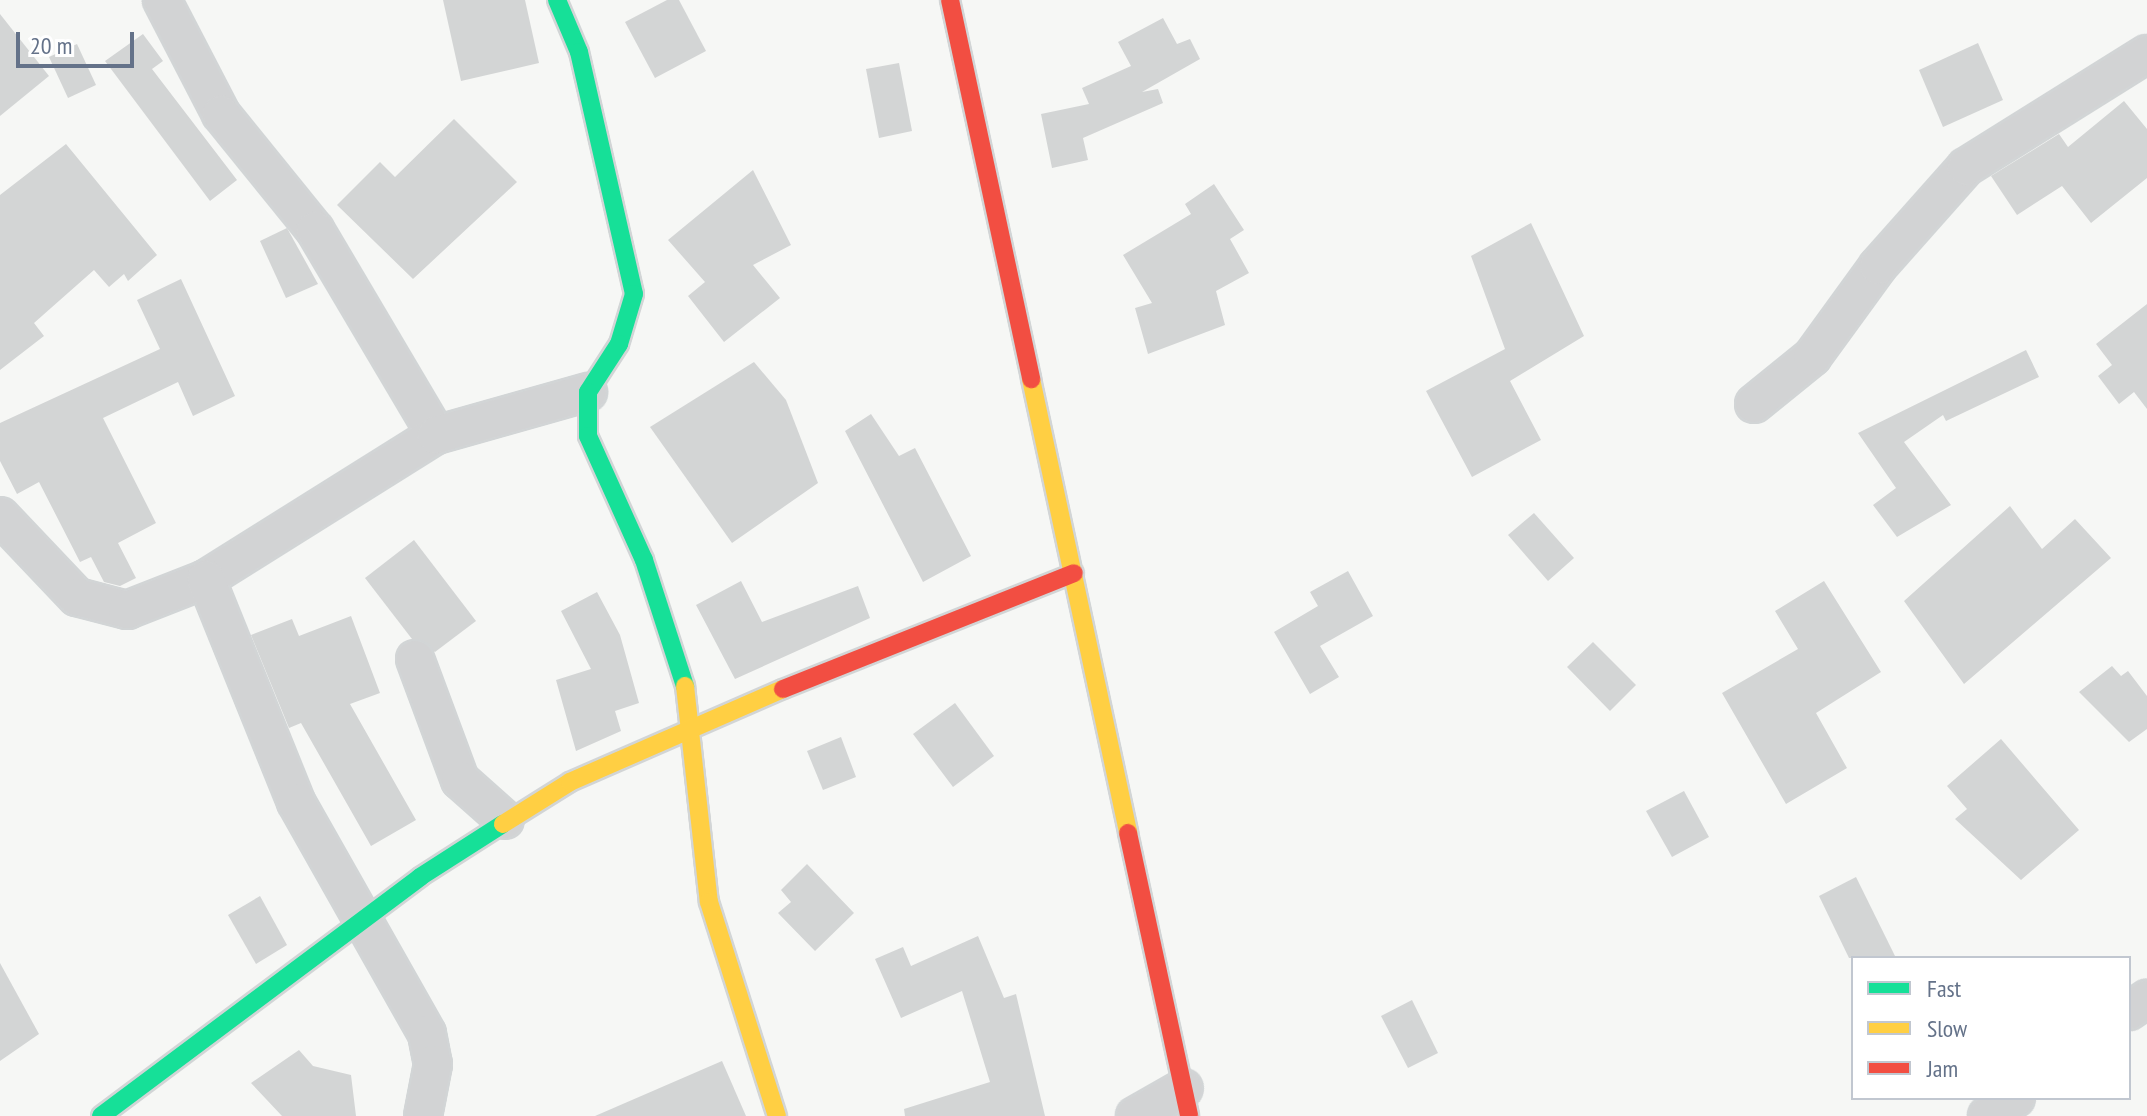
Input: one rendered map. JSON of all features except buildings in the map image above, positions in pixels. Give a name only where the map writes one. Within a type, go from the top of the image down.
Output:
[{"type":"street","points":[[162,0],[221,114],[315,230],[436,435]]},
{"type":"street","points":[[557,0],[579,52],[634,294],[619,344],[588,392],[588,436],[644,560],[692,725],[709,902],[777,1116]]},
{"type":"street","points":[[950,0],[1186,1102],[1135,1116]]},
{"type":"street","points":[[1754,404],[1812,357],[1878,266],[1966,167],[2147,54]]},
{"type":"street","points":[[0,516],[77,597],[101,609],[127,610],[206,579],[436,435],[588,392]]},
{"type":"street","points":[[101,1116],[359,922],[505,820],[692,725],[1074,573]]},
{"type":"street","points":[[206,579],[296,802],[359,922],[427,1034],[433,1064],[423,1116]]},
{"type":"street","points":[[415,659],[460,780],[505,820]]},
{"type":"street","points":[[1987,1116],[2013,1100]]},
{"type":"traffic: fast","points":[[557,0],[579,52],[634,294],[619,344],[588,392],[588,436],[644,560],[685,686]]},
{"type":"traffic: fast","points":[[101,1116],[420,877],[503,824]]},
{"type":"traffic: slow","points":[[1031,379],[1128,833]]},
{"type":"traffic: slow","points":[[685,686],[709,902],[777,1116]]},
{"type":"traffic: slow","points":[[503,824],[570,782],[783,689]]},
{"type":"traffic: jam","points":[[950,0],[1031,379]]},
{"type":"traffic: jam","points":[[783,689],[1074,573]]},
{"type":"traffic: jam","points":[[1128,833],[1189,1116]]}]
